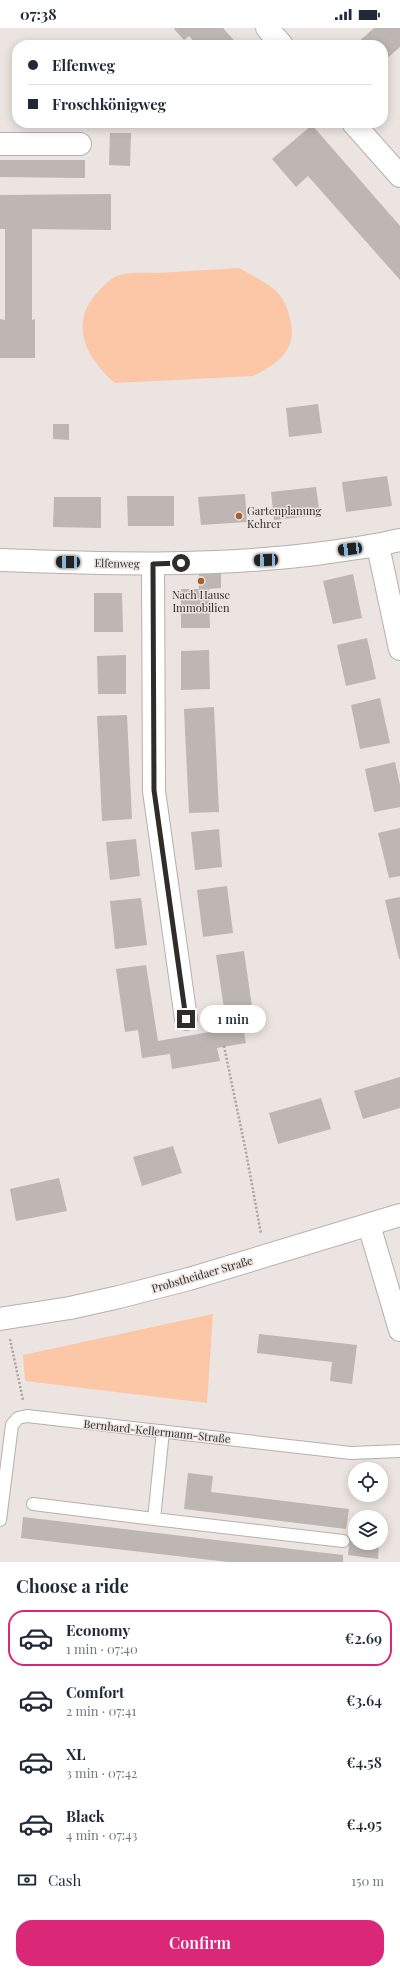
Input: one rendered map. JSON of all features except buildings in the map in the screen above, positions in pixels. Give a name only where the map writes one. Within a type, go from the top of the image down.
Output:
[{"type":"street","points":[[267,28],[278,40]]},
{"type":"street","points":[[357,128],[400,176]]},
{"type":"street","points":[[0,144],[80,144]]},
{"type":"street","name":"Elfenweg","points":[[0,560],[153,564],[266,560],[378,546],[400,540]]},
{"type":"street","points":[[378,546],[400,649]]},
{"type":"street","points":[[153,564],[154,790],[186,1019]]},
{"type":"street","name":"Probstheidaer Straße","points":[[3,1319],[70,1308],[119,1297],[265,1256],[400,1215]]},
{"type":"street","points":[[368,1225],[400,1330]]},
{"type":"lane","name":"Bernhard-Kellermann-Straße","points":[[27,1416],[351,1453],[400,1451]]},
{"type":"lane","points":[[0,1520],[12,1424],[18,1418],[27,1416]]},
{"type":"lane","points":[[154,1519],[163,1431]]},
{"type":"lane","points":[[33,1504],[343,1541]]},
{"type":"path","points":[[224,1046],[246,1152],[265,1256]]},
{"type":"path","points":[[3,1319],[27,1416]]},
{"type":"shaded area","points":[[239,268],[272,287],[281,296],[289,315],[292,336],[289,345],[285,353],[279,359],[263,371],[253,376],[115,383],[105,374],[89,352],[83,329],[84,317],[88,305],[97,293],[114,277],[134,273]]},
{"type":"shaded area","points":[[213,1314],[207,1403],[25,1381],[23,1355]]},
{"type":"place","name":"Gartenplanung Kehrer","points":[[239,516]]},
{"type":"place","name":"Nach Hause Immobilien","points":[[201,581]]},
{"type":"route","points":[[181,563],[153,564],[154,790],[186,1019]]}]
